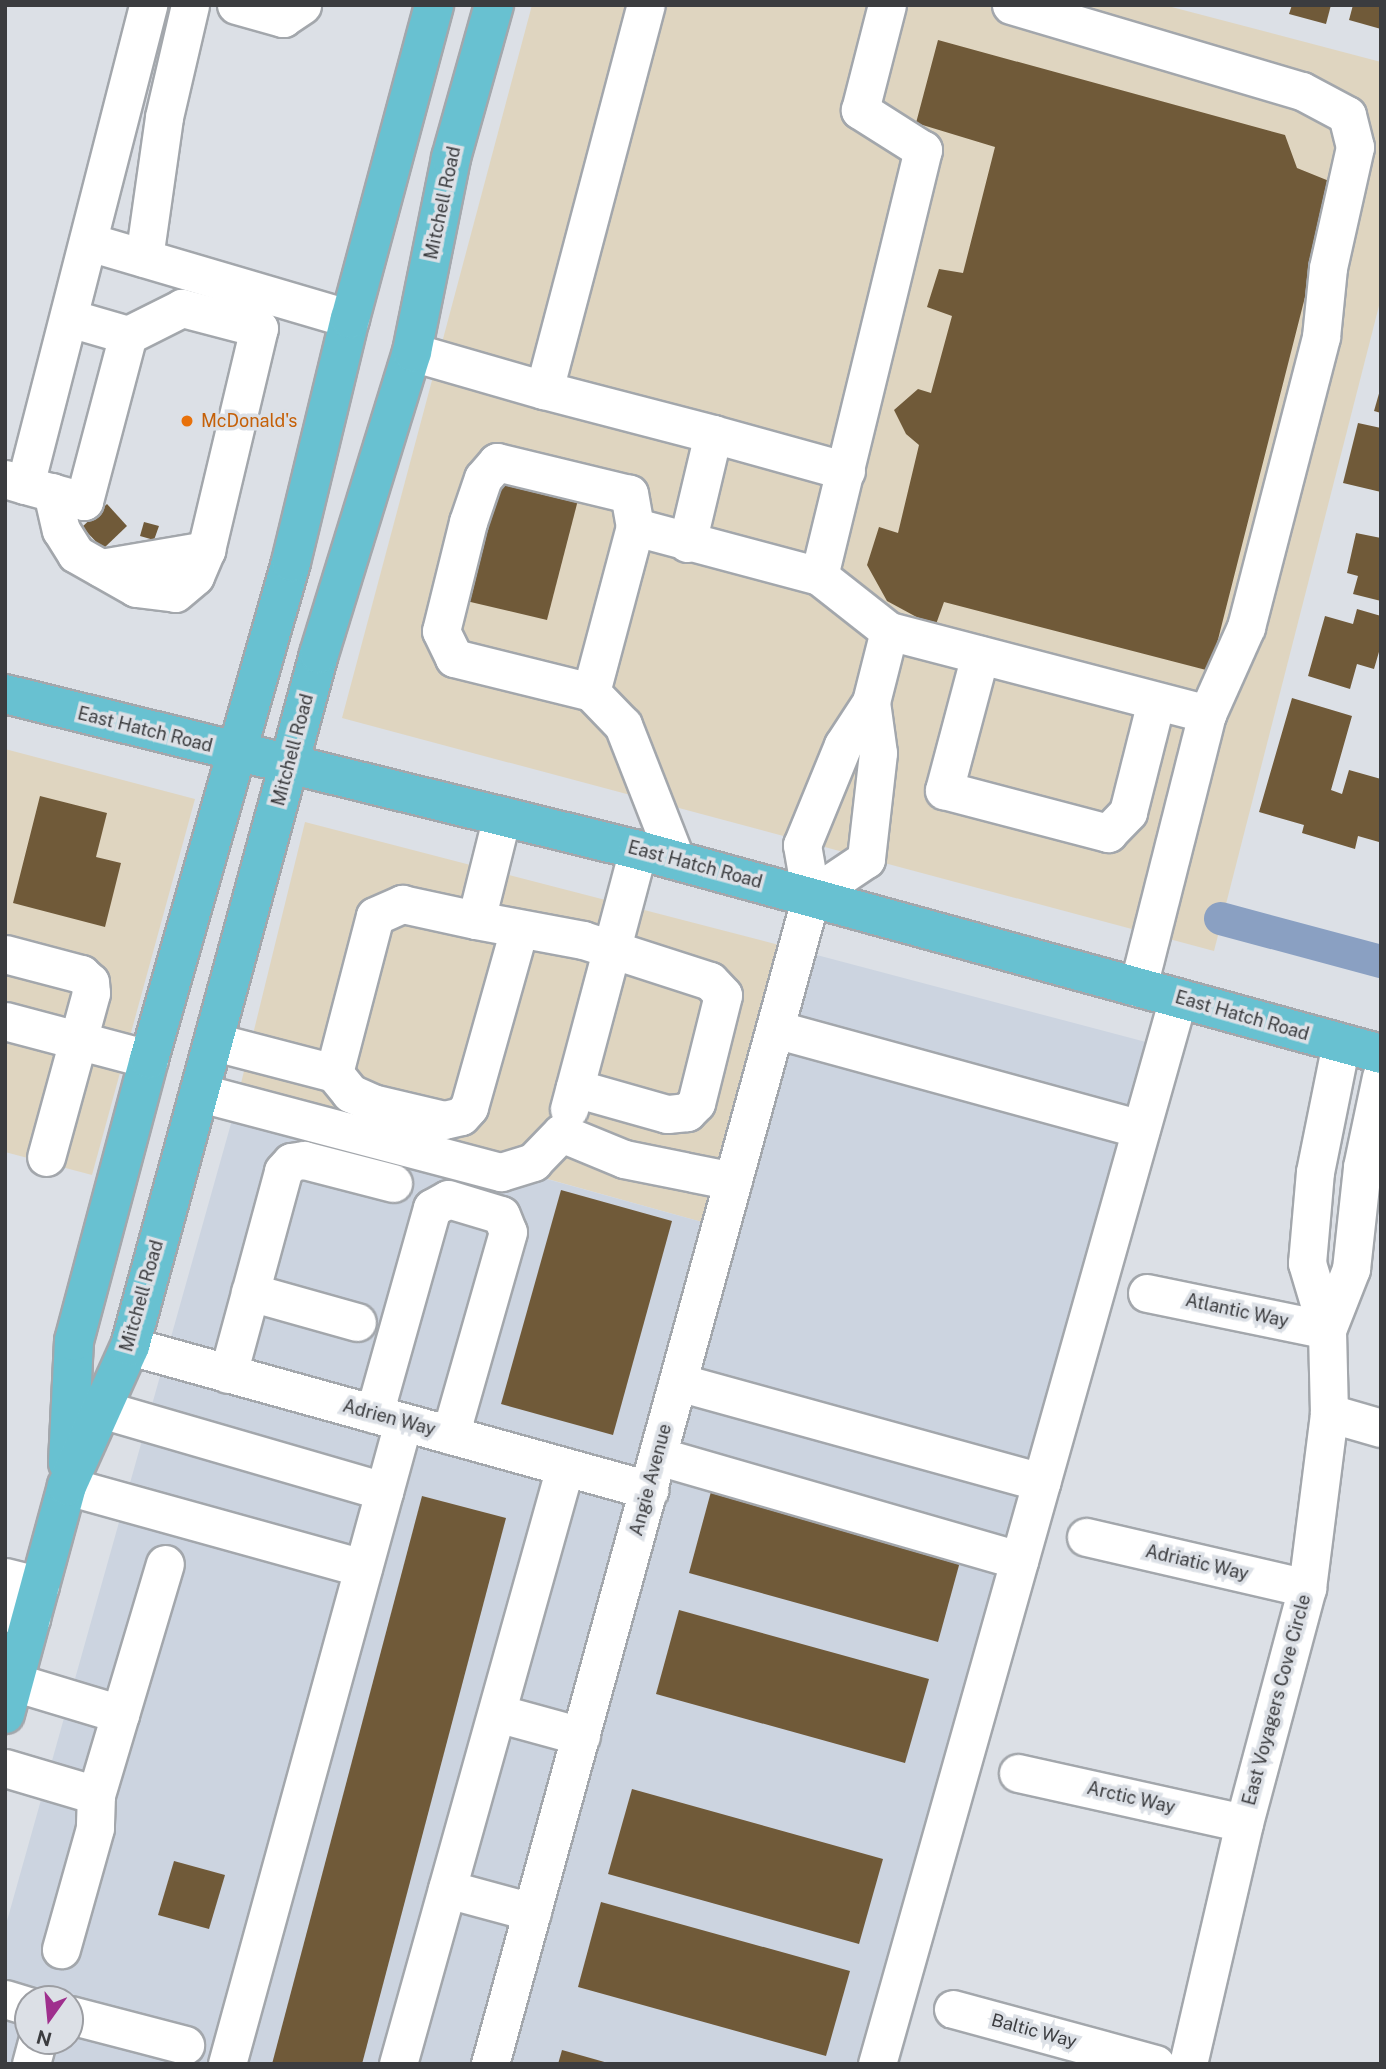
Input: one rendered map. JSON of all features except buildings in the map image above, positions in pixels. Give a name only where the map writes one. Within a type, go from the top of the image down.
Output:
[{"type":"main road","name":"Mitchell Road","points":[[67,1486],[74,1342],[149,1059],[291,562],[350,319],[434,5]]},
{"type":"main road","name":"Mitchell Road","points":[[10,1698],[20,1598],[130,1346],[336,595],[412,352],[451,158],[494,5]]},
{"type":"main road","name":"East Hatch Road","points":[[6,700],[235,754],[289,764],[638,850],[1381,1054]]},
{"type":"street","points":[[27,485],[148,5]]},
{"type":"street","points":[[144,258],[164,117],[191,5]]},
{"type":"street","points":[[236,5],[283,18],[302,5]]},
{"type":"street","points":[[544,390],[646,5]]},
{"type":"street","points":[[819,576],[922,150],[860,110],[887,5]]},
{"type":"street","points":[[1011,5],[1302,90],[1348,115],[1355,147],[1328,268],[1321,337],[1246,627],[1206,714],[1138,986]]},
{"type":"street","points":[[89,242],[350,319]]},
{"type":"street","points":[[27,485],[76,554],[136,588],[175,593],[195,576],[205,550],[259,328],[182,308],[128,335],[69,318]]},
{"type":"street","points":[[27,485],[84,500],[128,335]]},
{"type":"street","points":[[412,352],[846,471]]},
{"type":"street","points":[[687,543],[713,435]]},
{"type":"street","points":[[591,692],[635,527],[629,494],[497,462],[484,478],[468,522],[440,631],[454,658],[591,692],[623,725],[676,860]]},
{"type":"street","points":[[635,527],[819,576],[889,631],[1206,714]]},
{"type":"street","points":[[871,702],[878,753],[866,859],[811,896],[802,845],[843,745],[871,702],[889,631]]},
{"type":"street","points":[[980,654],[944,790],[1108,833],[1128,811],[1156,701]]},
{"type":"street","points":[[476,920],[502,816]]},
{"type":"street","points":[[201,1093],[501,1172],[533,1162],[561,1133],[638,850]]},
{"type":"street","name":"Angie Avenue","points":[[490,2064],[811,896]]},
{"type":"street","points":[[334,1073],[375,916],[402,904],[612,949],[710,981],[724,1002],[696,1103],[687,1112],[667,1114],[575,1088]]},
{"type":"street","points":[[215,1042],[334,1073],[350,1093],[372,1103],[444,1120],[461,1116],[469,1107],[519,929]]},
{"type":"street","points":[[5,954],[81,974],[90,982],[78,1040],[46,1157]]},
{"type":"street","points":[[877,2064],[1178,998]]},
{"type":"street","points":[[5,1021],[149,1059]]},
{"type":"street","points":[[775,1029],[1141,1129]]},
{"type":"street","name":"East Voyagers Cove Circle","points":[[1188,2064],[1244,1824],[1307,1588],[1329,1413],[1327,1330],[1307,1263],[1315,1172],[1341,1043]]},
{"type":"street","name":"East Voyagers Cove Circle","points":[[1327,1330],[1351,1269],[1373,1157],[1381,1077]]},
{"type":"street","points":[[561,1133],[624,1159],[733,1181]]},
{"type":"street","points":[[228,1374],[283,1171],[290,1162],[303,1160],[393,1182]]},
{"type":"street","points":[[227,2064],[384,1491],[388,1418],[432,1208],[448,1199],[501,1215],[508,1232],[450,1435]]},
{"type":"street","points":[[250,1292],[357,1322]]},
{"type":"street","name":"Atlantic Way","points":[[1147,1293],[1327,1330]]},
{"type":"street","name":"Adrien Way","points":[[130,1346],[565,1467],[653,1473],[1019,1560]]},
{"type":"street","points":[[678,1382],[1041,1482]]},
{"type":"street","points":[[102,1409],[384,1491]]},
{"type":"street","points":[[1329,1413],[1381,1428]]},
{"type":"street","points":[[398,2064],[565,1467]]},
{"type":"street","points":[[67,1486],[363,1569]]},
{"type":"street","name":"Adriatic Way","points":[[1086,1537],[1307,1588]]},
{"type":"street","points":[[61,1950],[95,1828],[96,1795],[165,1564]]},
{"type":"street","points":[[10,1698],[120,1714]]},
{"type":"street","points":[[496,1713],[581,1736]]},
{"type":"street","points":[[5,1768],[96,1795]]},
{"type":"street","name":"Arctic Way","points":[[1018,1773],[1244,1824]]},
{"type":"street","points":[[447,1889],[532,1912]]},
{"type":"street","name":"Baltic Way","points":[[953,2009],[1156,2064]]},
{"type":"street","points":[[84,2019],[185,2045]]},
{"type":"shaded area","points":[[532,5],[1164,5],[1381,62],[1381,298],[1214,951],[342,718]]},
{"type":"shaded area","points":[[5,749],[195,799],[92,1175],[5,1152]]},
{"type":"shaded area","points":[[305,822],[779,945],[709,1224],[544,1178],[506,1187],[232,1120]]},
{"type":"shaded area","points":[[779,945],[1180,1051],[900,2064],[5,2064],[5,1928],[232,1120],[506,1187],[543,1178],[709,1224]]},
{"type":"waterway","points":[[1220,918],[1381,961]]},
{"type":"place","name":"McDonald's","points":[[187,421]]}]
